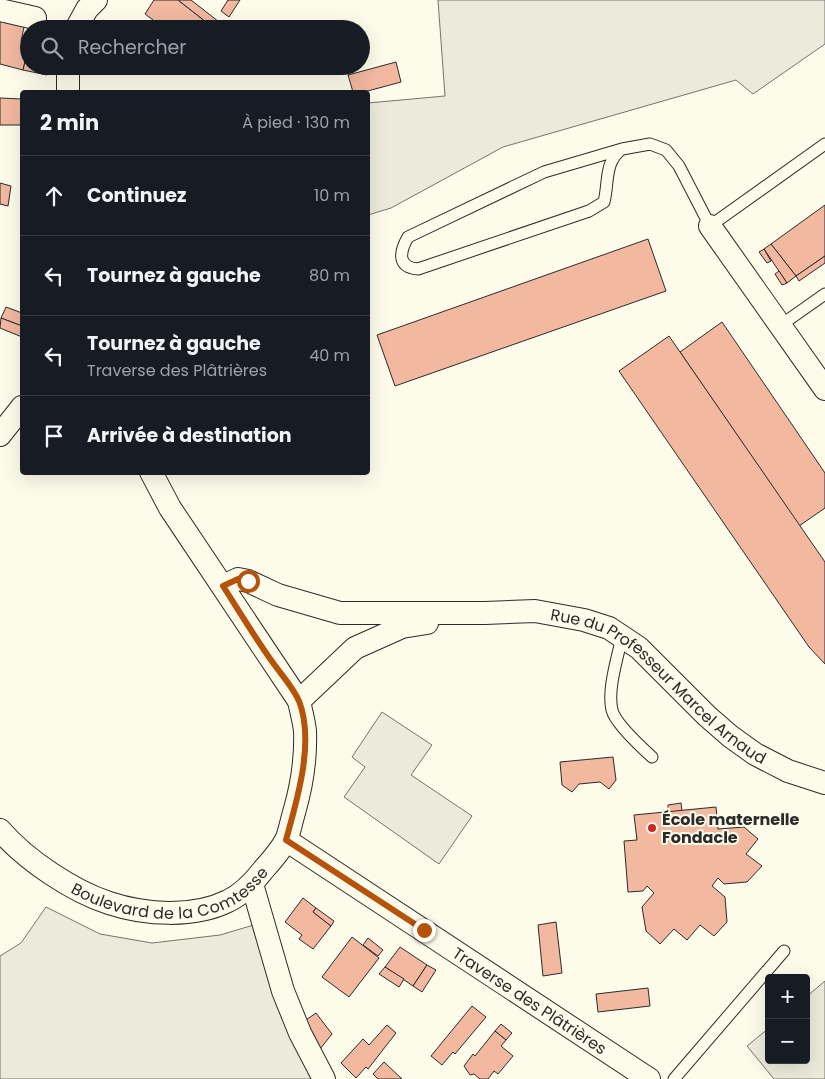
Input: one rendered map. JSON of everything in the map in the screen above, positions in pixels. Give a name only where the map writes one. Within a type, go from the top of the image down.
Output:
[{"type":"street","points":[[81,20],[87,9],[96,0]]},
{"type":"street","points":[[0,10],[35,18]]},
{"type":"street","points":[[68,75],[68,90]]},
{"type":"street","points":[[710,226],[781,325],[822,376]]},
{"type":"street","points":[[0,436],[20,411]]},
{"type":"street","name":"Boulevard de la Comtesse","points":[[0,830],[10,841],[44,868],[80,891],[110,904],[141,911],[174,913],[208,909],[229,901],[252,884],[286,840],[300,789],[304,758],[305,729],[299,701],[170,508],[153,475]]},
{"type":"street","name":"Rue du Professeur Marcel Arnaud","points":[[223,586],[238,579],[248,581],[278,594],[340,613],[535,611],[584,620],[609,628],[639,648],[707,716],[755,754],[788,771],[825,783]]},
{"type":"street","name":"Rue du Professeur Marcel Arnaud","points":[[299,701],[355,648],[402,627],[485,613]]},
{"type":"street","name":"Traverse des Plâtrières","points":[[286,840],[649,1079]]},
{"type":"street","points":[[252,884],[283,991],[300,1033],[324,1079]]},
{"type":"lane","points":[[622,149],[609,163],[604,202],[589,211],[418,269],[410,268],[403,262],[401,251],[408,237],[544,172],[622,149],[650,144],[666,150],[679,166],[710,226],[825,144]]},
{"type":"lane","points":[[781,325],[825,294]]},
{"type":"lane","points":[[622,636],[611,693],[612,711],[628,733],[652,758]]},
{"type":"lane","points":[[674,1079],[784,951]]},
{"type":"shaded area","points":[[438,0],[825,0],[825,44],[753,94],[736,80],[503,147],[391,208],[370,214],[370,103],[445,96]]},
{"type":"shaded area","points":[[382,712],[432,745],[411,775],[472,816],[439,864],[344,797],[365,767],[352,757]]},
{"type":"shaded area","points":[[46,907],[100,934],[152,943],[220,935],[257,924],[320,1079],[0,1079],[0,956],[21,943]]},
{"type":"shaded area","points":[[825,981],[825,1079],[774,1079],[747,1046],[765,1031],[765,1064],[810,1064],[810,994]]},
{"type":"building","points":[[154,0],[178,0],[204,20],[153,20],[145,14]]},
{"type":"building","points":[[178,0],[191,0],[217,20],[204,20]]},
{"type":"building","points":[[228,0],[240,0],[229,17],[221,11]]},
{"type":"building","points":[[0,18],[20,22],[20,69],[0,64]]},
{"type":"building","points":[[396,62],[401,82],[370,90],[352,90],[348,75],[370,75],[370,69]]},
{"type":"building","points":[[0,98],[20,99],[20,125],[0,125]]},
{"type":"building","points":[[0,183],[11,186],[8,206],[0,204]]},
{"type":"building","points":[[825,205],[825,256],[796,276],[771,244]]},
{"type":"building","points":[[648,239],[666,291],[395,386],[377,335]]},
{"type":"building","points":[[771,244],[796,276],[787,283],[764,249]]},
{"type":"building","points":[[764,249],[771,261],[767,263],[759,252]]},
{"type":"building","points":[[825,256],[825,263],[799,281],[796,276]]},
{"type":"building","points":[[779,271],[787,283],[782,285],[775,274]]},
{"type":"building","points":[[6,307],[20,312],[20,325],[1,318]]},
{"type":"building","points":[[1,318],[20,325],[20,336],[0,328]]},
{"type":"building","points":[[722,322],[825,473],[825,508],[799,526],[680,352]]},
{"type":"building","points":[[669,336],[825,562],[825,664],[809,647],[619,371]]},
{"type":"building","points":[[613,757],[616,780],[609,789],[600,782],[579,784],[572,792],[562,785],[560,762]]},
{"type":"building","points":[[681,803],[682,811],[668,812],[668,805]]},
{"type":"building","points":[[716,807],[718,829],[744,827],[758,839],[746,854],[762,866],[747,882],[724,884],[718,878],[712,886],[725,897],[727,922],[714,936],[700,925],[687,940],[674,929],[660,944],[646,931],[642,907],[654,893],[647,886],[643,891],[628,892],[624,841],[637,840],[634,815]]},
{"type":"building","points":[[303,898],[316,908],[313,912],[331,926],[313,949],[299,939],[302,935],[285,922]]},
{"type":"building","points":[[316,908],[334,921],[331,926],[313,912]]},
{"type":"building","points":[[556,922],[562,973],[543,976],[538,925]]},
{"type":"building","points":[[352,937],[379,958],[349,997],[322,977]]},
{"type":"building","points":[[368,938],[383,950],[378,956],[363,945]]},
{"type":"building","points":[[400,947],[427,965],[413,986],[385,967]]},
{"type":"building","points":[[427,965],[436,970],[422,992],[413,986]]},
{"type":"building","points":[[385,967],[404,979],[399,987],[379,974]]},
{"type":"building","points":[[648,988],[650,1006],[598,1012],[596,994]]},
{"type":"building","points":[[472,1006],[486,1017],[455,1054],[453,1052],[442,1065],[431,1056]]},
{"type":"building","points":[[316,1013],[332,1034],[320,1049],[306,1020]]},
{"type":"building","points":[[501,1024],[512,1033],[506,1040],[495,1031]]},
{"type":"building","points":[[387,1025],[396,1033],[368,1069],[366,1067],[356,1078],[341,1063],[363,1039],[369,1045]]},
{"type":"building","points":[[495,1031],[506,1040],[501,1046],[513,1056],[498,1074],[494,1071],[488,1079],[480,1079],[474,1074],[470,1075],[464,1066],[473,1054],[475,1056]]},
{"type":"building","points":[[384,1062],[402,1079],[378,1079],[373,1074]]},
{"type":"place","name":"École maternelle Fondacle","points":[[652,828]]},
{"type":"route","points":[[248,581],[238,579],[223,586],[299,701],[305,729],[300,789],[286,840],[424,930]]}]
